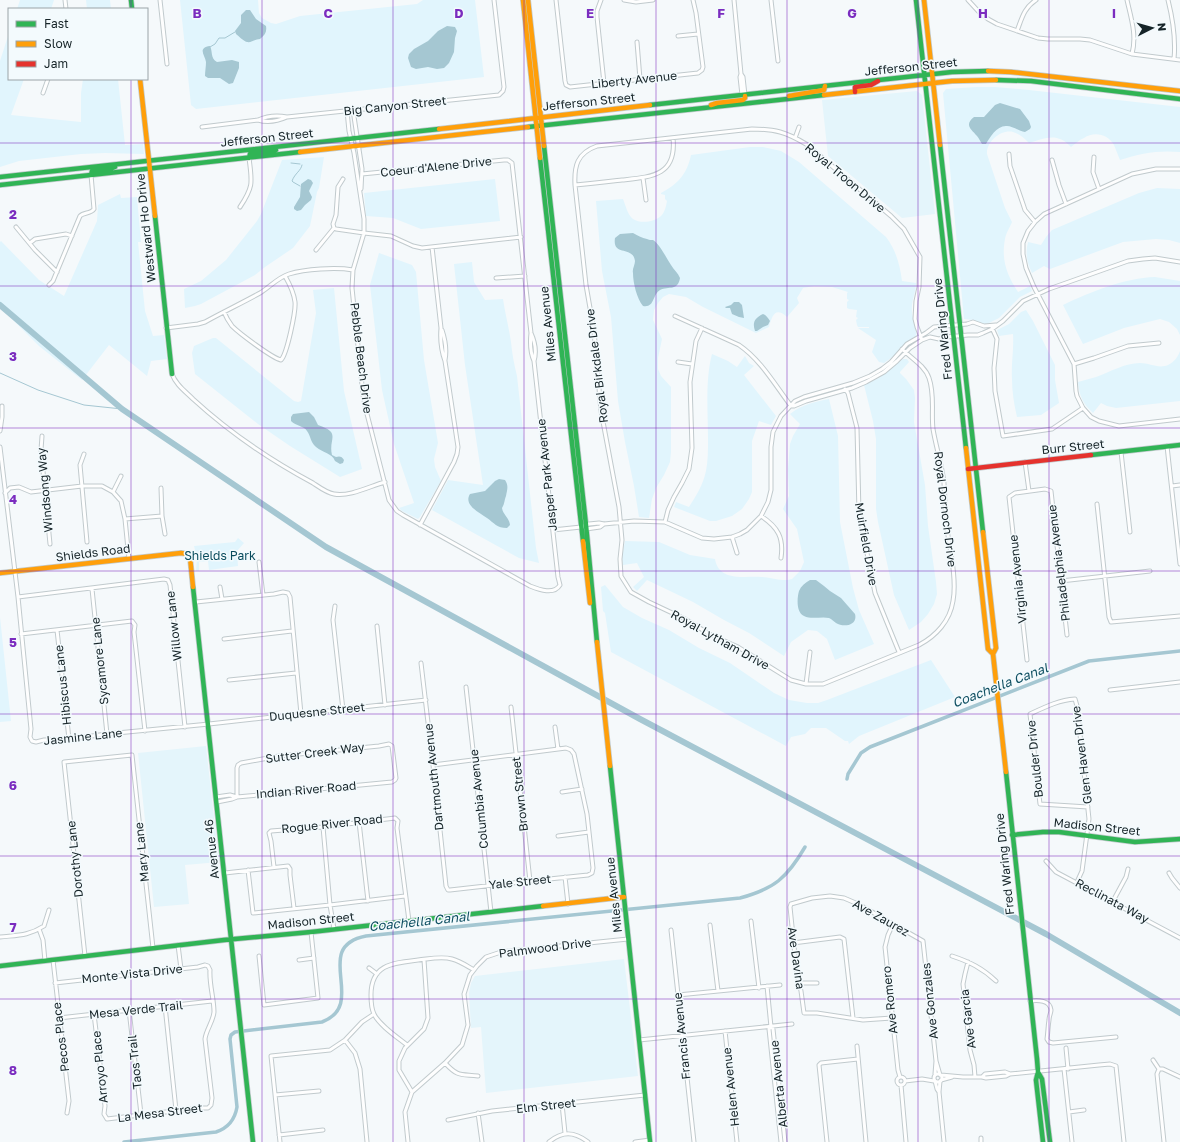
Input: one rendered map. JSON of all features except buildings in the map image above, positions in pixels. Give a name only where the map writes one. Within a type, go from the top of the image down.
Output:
[{"type":"main road","name":"Miles Avenue","points":[[523,0],[538,118],[584,527],[588,588],[597,646],[607,734],[650,1141]]},
{"type":"main road","name":"Miles Avenue","points":[[528,0],[538,118]]},
{"type":"main road","name":"Fred Waring Drive","points":[[916,0],[988,649],[993,654]]},
{"type":"main road","name":"Fred Waring Drive","points":[[923,0],[933,74],[996,648],[993,654],[1038,1072],[1036,1080],[1043,1142]]},
{"type":"main road","name":"Jefferson Street","points":[[0,177],[970,71],[1012,72],[1180,91]]},
{"type":"main road","name":"Westward Ho Drive","points":[[140,80],[172,374]]},
{"type":"main road","points":[[855,92],[855,87],[871,85],[881,80]]},
{"type":"main road","name":"Jefferson Street","points":[[0,185],[934,83],[986,80],[1031,81],[1180,99]]},
{"type":"main road","points":[[772,100],[824,90],[825,86]]},
{"type":"main road","points":[[696,109],[718,103],[742,100],[745,98],[744,96]]},
{"type":"main road","points":[[249,158],[250,154],[269,152],[290,146]]},
{"type":"main road","points":[[91,175],[92,171],[110,169],[124,164]]},
{"type":"main road","name":"Burr Street","points":[[968,469],[1180,445]]},
{"type":"main road","name":"Shields Road","points":[[0,573],[181,553],[188,555]]},
{"type":"main road","name":"Avenue 46","points":[[188,555],[191,561],[196,602],[253,1142]]},
{"type":"main road","name":"Madison Street","points":[[1012,835],[1052,831],[1138,842],[1180,839]]},
{"type":"main road","name":"Madison Street","points":[[0,966],[232,939],[311,932],[624,897]]},
{"type":"main road","name":"Fred Waring Drive","points":[[1038,1072],[1042,1079],[1050,1142]]},
{"type":"main road","points":[[1041,1123],[1048,1122]]},
{"type":"street","points":[[160,0],[168,64]]},
{"type":"street","name":"Big Canyon Street","points":[[202,127],[258,120],[264,122],[280,120],[287,117],[499,95],[502,93],[504,87],[494,0]]},
{"type":"street","name":"Liberty Avenue","points":[[556,0],[565,81],[566,85],[570,87],[698,73],[702,70],[703,66],[698,34]]},
{"type":"street","points":[[601,0],[597,11],[597,24],[604,83]]},
{"type":"street","points":[[624,0],[636,2],[653,0]]},
{"type":"street","points":[[678,36],[698,34],[693,0]]},
{"type":"street","points":[[734,0],[744,96]]},
{"type":"street","points":[[771,0],[778,61]]},
{"type":"street","points":[[968,0],[979,12],[997,24],[1038,38],[1048,40],[1090,40],[1132,54],[1180,60]]},
{"type":"street","points":[[1017,31],[1026,9],[1036,0]]},
{"type":"street","points":[[1127,0],[1134,32],[1134,47],[1132,54]]},
{"type":"street","points":[[1168,0],[1174,27],[1174,59]]},
{"type":"street","points":[[637,42],[640,79]]},
{"type":"street","points":[[43,93],[48,80]]},
{"type":"street","points":[[354,110],[362,174],[360,195]]},
{"type":"street","points":[[347,111],[360,195]]},
{"type":"street","points":[[795,138],[799,127]]},
{"type":"street","name":"Royal Troon Drive","points":[[575,185],[575,167],[578,159],[586,151],[597,146],[752,129],[767,129],[782,132],[806,144],[891,216],[904,229],[920,257],[919,287],[916,301],[915,319],[922,340]]},
{"type":"street","points":[[575,185],[643,178],[658,174],[666,168],[671,160],[673,153],[673,138]]},
{"type":"street","points":[[1009,154],[1010,166],[1025,210],[1035,222]]},
{"type":"street","points":[[1094,157],[1093,172],[1099,189]]},
{"type":"street","points":[[240,207],[252,184],[249,158]]},
{"type":"street","name":"Coeur d'Alene Drive","points":[[362,174],[504,160],[510,162]]},
{"type":"street","points":[[1052,160],[1059,186],[1066,204]]},
{"type":"street","name":"Jasper Park Avenue","points":[[510,162],[513,166],[531,333],[530,340],[534,360],[560,584],[557,589]]},
{"type":"street","points":[[1180,169],[1156,169],[1132,174],[1044,214],[1028,231],[1023,243],[1023,254],[1026,268],[1074,364],[1076,391],[1083,408],[1091,417],[1099,421],[1119,426],[1180,420]]},
{"type":"street","points":[[49,285],[52,283],[57,272],[80,216],[91,212],[94,209],[91,175]]},
{"type":"street","points":[[643,178],[646,200]]},
{"type":"street","points":[[316,250],[334,228],[333,224],[336,215],[338,187],[343,179]]},
{"type":"street","name":"Royal Birkdale Drive","points":[[575,185],[586,285],[594,331],[601,411],[616,488],[621,523]]},
{"type":"street","name":"Pebble Beach Drive","points":[[360,195],[364,219],[364,233],[353,270],[352,288],[363,395],[375,447],[390,500],[397,511],[530,586],[537,589],[552,591],[557,589]]},
{"type":"street","points":[[16,227],[57,272]]},
{"type":"street","points":[[334,228],[391,236],[418,248],[521,237]]},
{"type":"street","points":[[30,243],[35,239],[64,234],[72,236]]},
{"type":"street","points":[[422,526],[457,454],[458,447],[445,361],[442,354],[440,338],[441,328],[432,247]]},
{"type":"street","points":[[553,530],[600,527],[604,524],[634,521],[666,522],[702,538],[714,539],[732,537],[752,526],[761,516],[768,502],[771,490],[771,447],[773,432],[781,416],[791,406],[847,389],[880,375],[893,365],[912,346],[922,340],[930,337],[939,339],[961,335],[978,335],[1006,318],[1020,304],[1049,289],[1128,261],[1143,258],[1155,258],[1180,262]]},
{"type":"street","points":[[166,328],[205,322],[260,293],[278,279],[296,272],[341,268],[353,270]]},
{"type":"street","points":[[224,312],[234,328],[274,357],[281,360],[284,357],[295,307],[285,276]]},
{"type":"street","points":[[496,278],[525,276]]},
{"type":"street","points":[[675,316],[738,345],[754,357],[791,406]]},
{"type":"street","points":[[847,389],[882,369],[891,362],[910,342],[934,327],[973,322],[992,327]]},
{"type":"street","points":[[992,327],[997,339],[994,368],[995,392],[1003,436],[1052,429],[1083,408]]},
{"type":"street","points":[[666,522],[668,510],[688,469],[692,448],[690,382],[696,341],[702,328]]},
{"type":"street","points":[[1074,364],[1128,346],[1159,343]]},
{"type":"street","name":"Royal Dornoch Drive","points":[[899,652],[919,645],[943,627],[951,612],[954,601],[952,554],[947,527],[944,482],[933,428],[932,392],[929,377],[915,360],[902,350]]},
{"type":"street","points":[[678,362],[692,364]]},
{"type":"street","points":[[172,374],[174,381],[210,415],[258,451],[327,491],[334,494],[346,494],[385,482]]},
{"type":"street","name":"Muirfield Drive","points":[[847,389],[857,428],[859,513],[875,593],[899,652]]},
{"type":"street","points":[[0,431],[2,406]]},
{"type":"street","name":"Windsong Way","points":[[42,436],[40,450],[50,544]]},
{"type":"street","points":[[1166,446],[1178,526],[1180,564]]},
{"type":"street","name":"Jasmine Lane","points":[[0,447],[18,597],[31,740],[36,742],[209,724]]},
{"type":"street","points":[[1121,452],[1130,532]]},
{"type":"street","points":[[84,454],[80,465],[88,542]]},
{"type":"street","points":[[1026,462],[1029,491]]},
{"type":"street","points":[[113,492],[121,476]]},
{"type":"street","points":[[5,493],[10,488],[19,487],[31,492],[82,486],[102,486],[113,492],[122,501],[129,559]]},
{"type":"street","points":[[1172,486],[1180,486]]},
{"type":"street","points":[[160,488],[165,534]]},
{"type":"street","name":"Philadelphia Avenue","points":[[1029,491],[1045,489],[1051,491],[1067,635]]},
{"type":"street","name":"Virginia Avenue","points":[[1027,660],[1010,497],[1015,493],[1029,491]]},
{"type":"street","points":[[1096,504],[1109,617],[1111,622],[1180,616]]},
{"type":"street","points":[[125,519],[162,516]]},
{"type":"street","points":[[761,516],[773,525],[778,532],[781,540],[781,558]]},
{"type":"street","name":"Royal Lytham Drive","points":[[621,523],[621,576],[631,592],[685,619],[711,635],[738,647],[791,680],[806,684],[823,684],[899,652]]},
{"type":"street","points":[[732,537],[737,553]]},
{"type":"street","points":[[259,562],[263,595]]},
{"type":"street","points":[[1061,581],[1150,571]]},
{"type":"street","name":"Willow Lane","points":[[18,597],[164,579],[168,580],[170,585],[185,727]]},
{"type":"street","points":[[220,587],[222,599]]},
{"type":"street","name":"Sycamore Lane","points":[[92,589],[107,734]]},
{"type":"street","points":[[196,602],[283,592],[288,594],[301,714]]},
{"type":"street","points":[[335,606],[333,620],[343,710]]},
{"type":"street","points":[[21,634],[130,621],[134,623],[145,731]]},
{"type":"street","points":[[376,626],[384,705]]},
{"type":"street","name":"Hibiscus Lane","points":[[58,630],[69,739]]},
{"type":"street","points":[[224,638],[292,631]]},
{"type":"street","points":[[806,684],[810,652]]},
{"type":"street","name":"Dartmouth Avenue","points":[[421,663],[446,886],[448,890]]},
{"type":"street","points":[[229,680],[296,672]]},
{"type":"street","points":[[1110,690],[1180,682]]},
{"type":"street","name":"Columbia Avenue","points":[[466,687],[491,912]]},
{"type":"street","name":"Glen Haven Drive","points":[[1030,714],[1051,704],[1068,699],[1075,699],[1089,819],[1082,871],[1077,882]]},
{"type":"street","name":"Duquesne Street","points":[[209,724],[426,700]]},
{"type":"street","name":"Brown Street","points":[[511,707],[530,881]]},
{"type":"street","name":"Boulder Drive","points":[[1030,714],[1040,804],[1088,807]]},
{"type":"street","points":[[554,727],[558,749]]},
{"type":"street","name":"Sutter Creek Way","points":[[237,797],[238,768],[239,764],[243,762],[279,756],[388,744],[391,744],[393,748],[392,756],[395,780]]},
{"type":"street","points":[[433,765],[566,748],[571,750],[574,754],[582,789],[589,832],[558,836]]},
{"type":"street","name":"Mary Lane","points":[[64,762],[132,755],[153,948]]},
{"type":"street","name":"Dorothy Lane","points":[[64,762],[85,956]]},
{"type":"street","name":"Indian River Road","points":[[217,799],[230,795],[237,797],[390,783],[395,780]]},
{"type":"street","points":[[562,792],[582,789]]},
{"type":"street","name":"Rogue River Road","points":[[274,867],[269,833],[271,831],[323,827],[393,817],[398,821],[397,828],[405,896]]},
{"type":"street","points":[[359,822],[368,901]]},
{"type":"street","points":[[323,827],[330,905],[334,929]]},
{"type":"street","name":"Yale Street","points":[[448,890],[588,875],[592,873],[593,868],[589,832]]},
{"type":"street","name":"Reclinata Way","points":[[1046,861],[1056,872],[1180,938]]},
{"type":"street","points":[[225,873],[287,866],[290,869],[294,908]]},
{"type":"street","points":[[1113,901],[1126,877],[1128,869]]},
{"type":"street","points":[[248,870],[253,913],[405,896],[409,920]]},
{"type":"street","points":[[1170,873],[1180,888]]},
{"type":"street","points":[[565,877],[568,904]]},
{"type":"street","name":"Ave Zaurez","points":[[791,904],[812,898],[830,896],[844,898],[858,904],[923,942]]},
{"type":"street","name":"Ave Davina","points":[[791,904],[793,942],[797,975],[802,991],[804,1013],[817,1013],[853,1018]]},
{"type":"street","points":[[0,937],[27,934],[39,929],[44,926],[49,910]]},
{"type":"street","points":[[751,921],[759,988]]},
{"type":"street","name":"Ave Romero","points":[[893,924],[884,947],[900,1077]]},
{"type":"street","points":[[710,925],[718,991]]},
{"type":"street","points":[[39,929],[43,940],[45,961]]},
{"type":"street","name":"Francis Avenue","points":[[671,930],[694,1142]]},
{"type":"street","points":[[260,956],[264,1005],[318,998],[311,932]]},
{"type":"street","name":"Palmwood Drive","points":[[408,1142],[405,1112],[412,1092],[445,1063],[462,1045],[468,1025],[464,994],[470,975],[486,957],[501,952],[629,938]]},
{"type":"street","points":[[793,942],[840,938],[844,939],[853,1018],[863,1020],[892,1018]]},
{"type":"street","name":"Ave Gonzales","points":[[923,942],[936,1061],[941,1075],[941,1081]]},
{"type":"street","points":[[178,945],[181,969]]},
{"type":"street","points":[[952,956],[984,970],[996,981]]},
{"type":"street","points":[[299,960],[314,958]]},
{"type":"street","points":[[407,1045],[387,1030],[374,1014],[371,1003],[371,988],[377,974],[386,966],[395,962],[443,958],[451,958],[474,970]]},
{"type":"street","name":"Pecos Place","points":[[53,960],[69,1101],[67,1113]]},
{"type":"street","points":[[412,1092],[399,1070],[399,1061],[407,1045],[424,1029],[428,1018],[424,960]]},
{"type":"street","name":"Ave Garcia","points":[[968,962],[964,974],[963,984],[970,1050],[974,1065],[975,1077]]},
{"type":"street","name":"Monte Vista Drive","points":[[55,983],[205,965],[208,966],[210,970],[212,1001]]},
{"type":"street","points":[[369,968],[377,974]]},
{"type":"street","points":[[799,983],[817,983]]},
{"type":"street","points":[[678,996],[780,985]]},
{"type":"street","name":"Alberta Avenue","points":[[767,986],[785,1142]]},
{"type":"street","name":"Mesa Verde Trail","points":[[59,1018],[212,1001]]},
{"type":"street","name":"La Mesa Street","points":[[107,1119],[176,1110],[208,1108],[212,1104],[205,1040],[206,1031],[213,1015],[212,1001]]},
{"type":"street","points":[[1030,1001],[1044,1001],[1050,1007],[1047,1039],[1049,1042],[1053,1043],[1116,1036]]},
{"type":"street","points":[[165,1006],[176,1110]]},
{"type":"street","name":"Taos Trail","points":[[129,1010],[141,1114]]},
{"type":"street","name":"Arroyo Place","points":[[94,1014],[105,1106],[104,1114],[107,1119]]},
{"type":"street","points":[[280,1142],[271,1056],[330,1050],[345,1040],[362,1022],[374,1014]]},
{"type":"street","points":[[639,1040],[792,1024]]},
{"type":"street","name":"Alberta Avenue","points":[[771,1027],[769,1029],[781,1142]]},
{"type":"street","name":"Helen Avenue","points":[[725,1031],[737,1142]]},
{"type":"street","points":[[345,1040],[354,1053],[360,1069],[367,1142]]},
{"type":"street","points":[[857,1046],[866,1142]]},
{"type":"street","points":[[1066,1048],[1066,1069],[1072,1142]]},
{"type":"street","points":[[827,1142],[819,1065],[821,1063],[858,1059]]},
{"type":"street","points":[[1153,1060],[1160,1069],[1180,1077]]},
{"type":"street","name":"Ave Gonzales","points":[[935,1081],[934,1075],[936,1061]]},
{"type":"street","points":[[445,1063],[452,1071],[458,1074],[478,1076]]},
{"type":"street","points":[[901,1085],[904,1084],[905,1081],[922,1079],[938,1074],[952,1077],[982,1077],[985,1074],[1005,1072],[1010,1074],[1038,1072],[1110,1064],[1116,1066],[1124,1142]]},
{"type":"street","points":[[1160,1069],[1157,1074],[1164,1142]]},
{"type":"street","points":[[905,1081],[903,1077],[897,1079],[897,1082],[901,1085],[906,1142]]},
{"type":"street","points":[[922,1079],[941,1081],[952,1077]]},
{"type":"street","points":[[935,1081],[939,1092],[944,1142]]},
{"type":"street","points":[[939,1092],[941,1081]]},
{"type":"street","points":[[275,1096],[319,1091]]},
{"type":"street","name":"Elm Street","points":[[448,1120],[478,1113],[645,1095]]},
{"type":"street","points":[[562,1104],[565,1133]]},
{"type":"street","points":[[1069,1112],[1084,1110]]},
{"type":"street","points":[[478,1113],[482,1142]]},
{"type":"street","points":[[279,1135],[323,1130]]},
{"type":"street","points":[[549,1142],[555,1137],[565,1133],[574,1134],[588,1142]]},
{"type":"street","points":[[635,1142],[650,1141]]},
{"type":"shaded area","points":[[917,91],[922,95],[935,214],[902,218],[828,156],[822,100]]},
{"type":"shaded area","points":[[206,746],[219,862],[185,865],[189,904],[154,907],[138,753]]},
{"type":"shaded area","points":[[624,959],[638,1076],[486,1093],[481,1027],[471,1028],[469,993],[471,983],[475,976]]},
{"type":"green space","points":[[20,0],[54,0],[51,8],[17,8]]},
{"type":"green space","points":[[86,0],[110,0],[111,8],[87,8]]},
{"type":"green space","points":[[180,0],[258,0],[259,13],[262,18],[276,24],[300,16],[417,4],[423,0],[475,0],[484,77],[196,109],[191,105]]},
{"type":"green space","points":[[8,36],[8,80],[24,80],[11,115],[81,122],[81,93],[83,80],[118,80],[125,145],[143,144],[144,154],[81,154],[19,161],[0,167],[0,61]]},
{"type":"green space","points":[[977,87],[1029,90],[1180,107],[1180,152],[1165,151],[1150,153],[1120,160],[1111,141],[1105,136],[1096,134],[1080,140],[1071,147],[1061,139],[1056,138],[1046,138],[1029,143],[1024,138],[1013,132],[1004,132],[995,137],[987,149],[987,154],[1005,208],[1012,222],[1005,239],[1004,261],[1011,280],[1018,292],[1030,286],[1032,291],[1020,297],[999,318],[985,324],[964,319],[943,93],[946,89]]},
{"type":"green space","points":[[750,147],[763,147],[781,151],[799,162],[886,237],[897,258],[902,281],[916,283],[912,314],[916,336],[884,363],[879,362],[872,352],[876,340],[858,328],[869,327],[858,327],[856,320],[858,318],[856,317],[857,310],[847,308],[847,302],[849,300],[847,299],[848,292],[832,287],[814,286],[803,288],[797,298],[799,303],[787,317],[780,312],[777,312],[771,319],[769,327],[756,333],[686,297],[669,294],[663,297],[654,310],[653,320],[662,339],[658,358],[658,369],[661,376],[671,387],[670,462],[656,488],[652,499],[649,518],[639,517],[618,401],[611,317],[602,271],[596,201],[623,199],[628,212],[636,221],[647,222],[655,220],[661,216],[667,201],[665,199],[665,195],[661,193],[681,178],[687,168],[691,155]]},
{"type":"green space","points":[[324,157],[319,188],[310,226],[293,248],[255,275],[201,304],[185,308],[184,289],[201,281],[226,260],[257,221],[282,160]]},
{"type":"green space","points":[[495,179],[500,221],[421,229],[393,218],[366,216],[364,193]]},
{"type":"green space","points":[[1157,188],[1180,189],[1180,243],[1156,239],[1123,242],[1050,269],[1044,266],[1032,273],[1027,258],[1028,242],[1041,245],[1052,230],[1139,193]]},
{"type":"green space","points":[[120,194],[121,198],[137,197],[141,242],[138,242],[145,311],[153,336],[164,335],[167,359],[151,361],[147,376],[109,345],[82,380],[39,346],[0,307],[0,242],[1,241],[39,280],[64,296],[97,221],[98,205]]},
{"type":"green space","points":[[379,253],[412,265],[416,272],[424,360],[438,443],[434,459],[435,467],[441,481],[418,519],[399,508],[414,503],[394,444],[382,390],[370,285]]},
{"type":"green space","points":[[472,262],[474,282],[485,300],[503,299],[517,376],[536,548],[539,563],[519,558],[432,510],[448,480],[483,485],[465,365],[454,264]]},
{"type":"green space","points":[[1155,277],[1180,281],[1180,335],[1177,329],[1169,322],[1160,319],[1124,328],[1083,344],[1063,305],[1108,286],[1132,280]]},
{"type":"green space","points":[[334,288],[344,391],[362,469],[340,477],[258,424],[195,374],[192,353],[194,346],[216,338],[294,401],[301,401],[316,313],[313,290]]},
{"type":"green space","points":[[1026,310],[1055,365],[1055,380],[1059,403],[1041,415],[1017,417],[1012,384],[1013,334],[999,336],[997,330],[1009,324],[1021,312]]},
{"type":"green space","points":[[1180,351],[1180,401],[1116,408],[1101,403],[1093,413],[1082,399],[1078,382],[1134,363],[1144,363],[1157,366],[1168,365],[1176,359]]},
{"type":"green space","points":[[712,354],[737,367],[745,356],[749,363],[754,366],[744,375],[776,416],[771,425],[759,421],[752,441],[752,492],[749,499],[742,509],[732,516],[716,521],[710,521],[674,507],[676,502],[689,507],[705,476],[708,452],[708,375]]},
{"type":"green space","points":[[903,359],[907,359],[909,362],[900,373],[914,390],[914,422],[925,485],[928,526],[937,594],[934,604],[928,614],[921,622],[909,630],[894,595],[878,522],[876,509],[876,439],[864,385],[879,378]]},
{"type":"green space","points":[[829,399],[838,436],[840,522],[853,588],[859,610],[874,644],[835,660],[827,639],[817,631],[808,630],[791,642],[784,656],[749,633],[693,602],[647,580],[637,591],[633,587],[644,577],[637,563],[623,565],[622,557],[625,541],[659,542],[690,555],[715,559],[717,566],[727,575],[740,577],[764,577],[778,580],[792,579],[800,571],[804,562],[797,529],[783,509],[789,496],[788,469],[790,444],[800,424],[790,414],[813,402]]},
{"type":"green space","name":"Shields Park","points":[[238,538],[244,543],[237,551],[238,566],[209,570],[208,561],[199,562],[199,571],[196,571],[197,558],[194,546],[235,542]]},
{"type":"green space","points":[[605,585],[623,607],[730,663],[774,693],[789,700],[818,703],[931,660],[955,697],[859,736],[849,744],[848,741],[845,741],[826,728],[811,728],[805,734],[791,737],[786,746],[611,652],[605,613],[603,611],[601,587]]},
{"type":"green space","points":[[0,617],[11,721],[0,722]]},
{"type":"water","points":[[246,10],[250,10],[256,19],[266,26],[265,33],[260,39],[249,42],[243,40],[236,34],[235,31],[241,23],[241,15]]},
{"type":"water","points":[[447,26],[455,27],[457,31],[454,52],[449,63],[444,68],[437,69],[428,67],[416,69],[411,67],[408,58],[409,54],[414,49],[428,41],[438,31]]},
{"type":"water","points":[[210,46],[212,57],[217,62],[232,60],[239,62],[239,68],[233,83],[229,84],[220,78],[208,78],[205,76],[206,62],[203,50],[204,48]]},
{"type":"water","points":[[1000,103],[1020,109],[1029,121],[1031,127],[1025,132],[1009,126],[1000,127],[994,132],[986,144],[982,144],[971,129],[969,122],[974,117],[984,117],[995,105]]},
{"type":"water","points":[[308,179],[313,183],[309,191],[312,197],[311,200],[301,210],[297,211],[294,207],[300,197],[301,184]]},
{"type":"water","points":[[633,233],[648,240],[653,240],[680,278],[677,285],[657,292],[652,303],[647,306],[643,306],[636,291],[633,272],[635,261],[633,256],[631,253],[619,249],[615,244],[615,238],[620,234]]},
{"type":"water","points":[[734,302],[739,302],[742,305],[744,318],[732,314],[730,308],[725,307]]},
{"type":"water","points":[[763,314],[770,321],[768,325],[755,331],[755,321]]},
{"type":"water","points":[[309,412],[314,417],[318,425],[330,431],[332,434],[332,455],[342,458],[344,460],[343,463],[340,464],[330,455],[316,447],[306,429],[291,421],[293,414]]},
{"type":"water","points":[[499,479],[505,480],[507,486],[504,505],[502,508],[510,525],[507,528],[496,525],[473,508],[470,505],[468,498],[470,494],[485,491]]},
{"type":"water","points":[[810,580],[816,580],[841,598],[855,614],[854,621],[850,624],[843,625],[836,623],[829,618],[810,618],[801,614],[798,608],[799,591],[803,585]]},
{"type":"waterway","points":[[210,47],[215,44],[219,38],[225,38],[235,32]]},
{"type":"waterway","points":[[291,163],[300,164]]},
{"type":"waterway","points":[[300,186],[292,181],[302,165]]},
{"type":"waterway","points":[[0,305],[122,409],[326,547],[640,719],[1046,934],[1180,1013]]},
{"type":"waterway","points":[[0,373],[38,390],[84,405],[122,409]]},
{"type":"waterway","name":"Coachella Canal","points":[[847,779],[848,774],[861,753],[870,747],[1089,661],[1180,651]]},
{"type":"waterway","name":"Coachella Canal","points":[[124,1142],[216,1132],[224,1128],[233,1119],[237,1107],[230,1039],[231,1035],[235,1032],[322,1022],[335,1014],[341,1003],[342,990],[340,963],[342,952],[350,942],[366,936],[740,898],[762,891],[778,881],[792,867],[805,847]]},
{"type":"traffic: fast","points":[[131,0],[132,8]]},
{"type":"traffic: fast","points":[[916,0],[966,448]]},
{"type":"traffic: fast","points":[[650,105],[952,72],[988,71]]},
{"type":"traffic: fast","points":[[996,80],[1031,81],[1180,99]]},
{"type":"traffic: fast","points":[[528,127],[824,95]]},
{"type":"traffic: fast","points":[[0,177],[439,129]]},
{"type":"traffic: fast","points":[[940,145],[983,532]]},
{"type":"traffic: fast","points":[[544,146],[586,525],[597,642]]},
{"type":"traffic: fast","points":[[249,158],[250,154],[276,150]]},
{"type":"traffic: fast","points":[[0,185],[300,152]]},
{"type":"traffic: fast","points":[[540,158],[583,541]]},
{"type":"traffic: fast","points":[[91,175],[92,171],[115,167]]},
{"type":"traffic: fast","points":[[155,216],[172,374]]},
{"type":"traffic: fast","points":[[1091,455],[1180,445]]},
{"type":"traffic: fast","points":[[193,587],[253,1142]]},
{"type":"traffic: fast","points":[[610,766],[650,1142]]},
{"type":"traffic: fast","points":[[1006,772],[1037,1059],[1038,1072],[1036,1080],[1043,1142]]},
{"type":"traffic: fast","points":[[1012,835],[1059,832],[1135,842],[1180,839]]},
{"type":"traffic: fast","points":[[0,966],[224,940],[311,932],[543,906]]},
{"type":"traffic: fast","points":[[1038,1072],[1042,1079],[1050,1142]]},
{"type":"traffic: slow","points":[[523,0],[540,158]]},
{"type":"traffic: slow","points":[[528,0],[544,146]]},
{"type":"traffic: slow","points":[[924,0],[940,145]]},
{"type":"traffic: slow","points":[[988,71],[1011,72],[1180,91]]},
{"type":"traffic: slow","points":[[140,80],[155,216]]},
{"type":"traffic: slow","points":[[824,95],[952,81],[996,80]]},
{"type":"traffic: slow","points":[[789,96],[824,90],[825,86]]},
{"type":"traffic: slow","points":[[711,105],[743,100],[745,96]]},
{"type":"traffic: slow","points":[[439,129],[650,105]]},
{"type":"traffic: slow","points":[[300,152],[528,127]]},
{"type":"traffic: slow","points":[[966,448],[988,649],[993,654]]},
{"type":"traffic: slow","points":[[983,532],[996,648],[993,654],[1006,772]]},
{"type":"traffic: slow","points":[[583,541],[590,603]]},
{"type":"traffic: slow","points":[[0,573],[181,553],[187,554],[190,557],[193,587]]},
{"type":"traffic: slow","points":[[597,642],[610,766]]},
{"type":"traffic: slow","points":[[543,906],[624,897]]},
{"type":"traffic: jam","points":[[855,92],[855,87],[871,85],[878,81]]},
{"type":"traffic: jam","points":[[968,469],[1091,455]]}]
